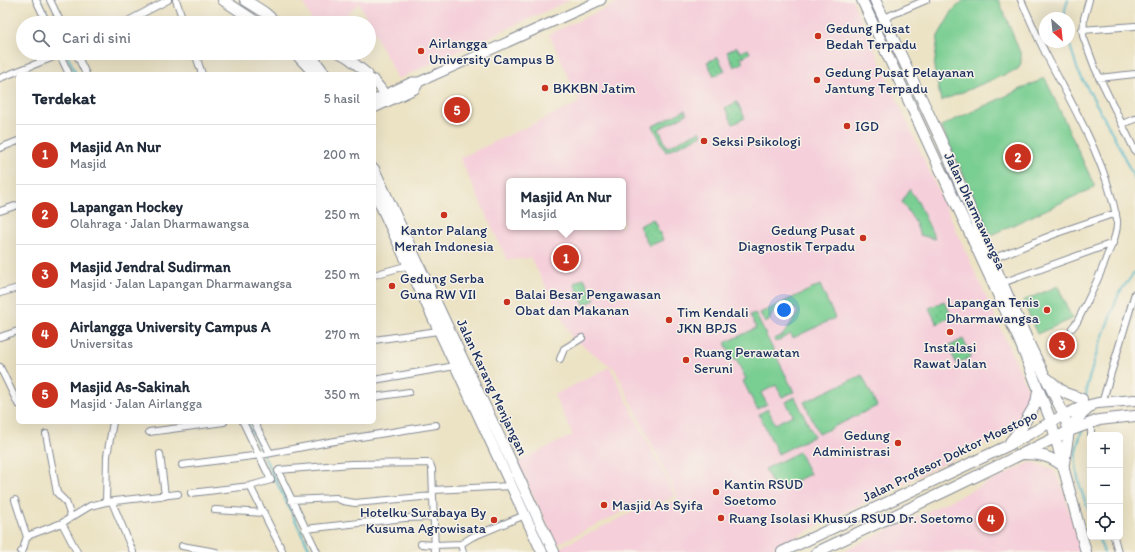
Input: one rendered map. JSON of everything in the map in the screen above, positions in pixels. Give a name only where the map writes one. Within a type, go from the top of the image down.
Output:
[{"type":"main road","points":[[223,0],[247,16]]},
{"type":"main road","points":[[245,0],[272,16]]},
{"type":"main road","points":[[376,99],[412,82],[419,82],[601,0]]},
{"type":"main road","name":"Jalan Dharmawangsa","points":[[862,0],[1019,340],[1056,437],[1086,552]]},
{"type":"main road","name":"Jalan Dharmawangsa","points":[[875,0],[942,142],[1002,283],[1043,374],[1064,415],[1080,425]]},
{"type":"main road","points":[[264,12],[269,16]]},
{"type":"main road","points":[[885,50],[896,44]]},
{"type":"main road","points":[[302,60],[313,72]]},
{"type":"main road","points":[[314,60],[323,72]]},
{"type":"main road","points":[[350,60],[366,72]]},
{"type":"main road","points":[[376,107],[415,88],[419,82]]},
{"type":"main road","points":[[376,83],[385,94]]},
{"type":"main road","points":[[930,147],[942,142]]},
{"type":"main road","name":"Jalan Karang Menjangan","points":[[376,173],[432,304],[554,552]]},
{"type":"main road","name":"Jalan Karang Menjangan","points":[[376,195],[409,265],[432,304],[438,331],[542,552]]},
{"type":"main road","points":[[1021,454],[1044,455],[1056,460],[1064,467],[1089,404],[1065,393],[1043,374]]},
{"type":"main road","points":[[1007,446],[1022,427],[1036,403],[1038,390]]},
{"type":"main road","name":"Jalan Profesor Doktor Moestopo","points":[[782,552],[1007,446],[1064,415],[1089,404],[1135,400]]},
{"type":"main road","name":"Jalan Profesor Doktor Moestopo","points":[[817,552],[1080,425],[1099,420],[1135,416]]},
{"type":"street","points":[[36,0],[44,16]]},
{"type":"street","points":[[50,0],[58,16]]},
{"type":"street","points":[[137,16],[168,0]]},
{"type":"street","points":[[176,0],[182,16]]},
{"type":"street","points":[[884,18],[926,0]]},
{"type":"street","points":[[1021,0],[1048,58],[1062,83],[1102,165],[1116,213],[1117,227],[1113,243],[1093,290],[1077,322],[1072,328]]},
{"type":"street","points":[[1089,0],[1082,30],[1084,40],[1099,78],[1135,151]]},
{"type":"street","points":[[1082,30],[1135,26]]},
{"type":"street","points":[[0,78],[46,60]]},
{"type":"street","points":[[63,60],[68,72]]},
{"type":"street","points":[[79,60],[85,72]]},
{"type":"street","points":[[197,60],[201,72]]},
{"type":"street","points":[[1099,78],[1135,74]]},
{"type":"street","points":[[1122,124],[1135,119]]},
{"type":"street","points":[[0,148],[16,143]]},
{"type":"street","points":[[0,211],[16,206]]},
{"type":"street","points":[[992,259],[1060,232],[1116,213]]},
{"type":"street","points":[[1002,283],[1113,243]]},
{"type":"street","points":[[376,274],[409,265]]},
{"type":"street","points":[[0,293],[16,289]]},
{"type":"street","points":[[1089,404],[1135,293]]},
{"type":"street","points":[[376,340],[438,331]]},
{"type":"street","points":[[0,337],[16,332]]},
{"type":"street","points":[[560,359],[564,349],[582,338]]},
{"type":"street","points":[[376,380],[455,366]]},
{"type":"street","points":[[0,367],[16,400]]},
{"type":"street","points":[[376,398],[409,392]]},
{"type":"street","points":[[113,424],[107,456],[109,502],[133,552]]},
{"type":"street","points":[[149,432],[209,424]]},
{"type":"street","points":[[244,424],[272,480]]},
{"type":"street","points":[[255,424],[269,454]]},
{"type":"street","points":[[182,465],[269,454],[329,442],[436,425]]},
{"type":"street","points":[[1080,425],[1088,432]]},
{"type":"street","points":[[46,434],[57,493],[66,502],[71,517]]},
{"type":"street","points":[[160,454],[165,496]]},
{"type":"street","points":[[191,493],[250,486],[272,480],[290,469],[351,464],[428,463],[432,469],[435,552]]},
{"type":"street","points":[[279,475],[317,552]]},
{"type":"street","points":[[250,486],[283,552]]},
{"type":"street","points":[[291,500],[336,498],[355,503],[433,493],[511,486]]},
{"type":"street","points":[[21,552],[24,550],[26,539],[28,537],[62,523],[90,506],[109,502],[178,494]]},
{"type":"street","points":[[15,500],[28,537]]},
{"type":"street","points":[[215,510],[264,513]]},
{"type":"street","points":[[421,544],[461,544],[472,537],[525,515]]},
{"type":"street","points":[[305,529],[405,518],[434,517]]},
{"type":"street","points":[[62,523],[77,552]]},
{"type":"street","points":[[1115,540],[1118,552]]},
{"type":"street","points":[[461,544],[462,552]]},
{"type":"street","points":[[182,546],[216,552]]},
{"type":"shaded area","name":"Airlangga University Campus B","points":[[302,0],[570,0],[398,79],[376,36],[376,16],[366,16],[359,3],[345,16],[310,16]]},
{"type":"shaded area","points":[[624,0],[852,0],[1031,396],[1030,406],[1018,427],[765,552],[560,552],[558,548],[652,503],[656,509],[678,498],[615,369],[572,338],[531,258],[507,260],[460,158],[580,102],[549,34]]},
{"type":"shaded area","points":[[610,367],[675,496],[655,505],[651,498],[557,544],[517,462],[573,435],[554,395]]},
{"type":"shaded area","points":[[1031,462],[1053,469],[1062,486],[1081,552],[842,552]]},
{"type":"green space","points":[[964,0],[999,0],[1021,55],[1021,63],[1018,69],[941,101],[934,68],[938,36],[953,10]]},
{"type":"green space","points":[[737,47],[740,52],[748,49],[750,53],[741,58],[743,63],[734,67],[727,52]]},
{"type":"green space","points":[[718,57],[725,71],[714,76],[707,62]]},
{"type":"green space","points":[[1045,78],[1095,187],[991,235],[941,126]]},
{"type":"green space","points":[[737,102],[745,118],[733,124],[725,108]]},
{"type":"green space","points":[[685,110],[687,114],[659,129],[667,147],[700,131],[702,135],[666,152],[653,126]]},
{"type":"green space","points":[[909,189],[918,202],[935,239],[920,235],[915,222],[902,202]]},
{"type":"green space","points":[[653,219],[663,240],[649,246],[639,226]]},
{"type":"green space","points":[[584,278],[595,300],[584,305],[574,283]]},
{"type":"green space","points":[[820,285],[835,318],[793,338],[791,334],[775,342],[774,339],[783,335],[798,313],[795,308],[787,312],[778,310],[774,312],[769,321],[765,323],[760,313]]},
{"type":"green space","name":"Lapangan Tenis Dharmawangsa","points":[[1058,286],[1072,319],[1037,334],[1023,301]]},
{"type":"green space","points":[[944,301],[952,316],[937,324],[929,308]]},
{"type":"green space","points":[[755,313],[794,392],[782,397],[776,385],[761,393],[767,404],[757,409],[743,381],[746,379],[736,359],[733,360],[725,343],[756,328],[750,315]]},
{"type":"green space","points":[[963,339],[971,357],[957,364],[948,347]]},
{"type":"green space","points":[[862,375],[877,406],[819,434],[804,402]]},
{"type":"green space","points":[[795,397],[814,436],[778,454],[759,414],[768,409],[775,424],[793,415],[786,402]]},
{"type":"green space","points":[[799,452],[810,474],[776,491],[765,469]]},
{"type":"waterway","points":[[40,0],[48,16]]},
{"type":"waterway","points":[[1065,12],[1068,0]]},
{"type":"waterway","points":[[1071,48],[1078,71],[1114,136],[1135,180]]},
{"type":"waterway","points":[[69,60],[75,72]]},
{"type":"waterway","points":[[1086,398],[1087,385],[1098,349],[1119,293],[1135,272]]},
{"type":"waterway","points":[[248,424],[311,552]]},
{"type":"waterway","points":[[1082,430],[1076,452],[1076,468],[1077,476],[1087,505]]},
{"type":"waterway","points":[[1099,540],[1104,552]]},
{"type":"place","name":"Gedung Pusat Bedah Terpadu","points":[[818,36]]},
{"type":"place","name":"Airlangga University Campus B","points":[[421,51]]},
{"type":"place","name":"Gedung Pusat Pelayanan Jantung Terpadu","points":[[817,80]]},
{"type":"place","name":"BKKBN Jatim","points":[[545,88]]},
{"type":"place","name":"Masjid As-Sakinah","points":[[457,110]]},
{"type":"place","name":"IGD","points":[[847,126]]},
{"type":"place","name":"Seksi Psikologi","points":[[704,141]]},
{"type":"place","name":"Lapangan Hockey","points":[[1018,157]]},
{"type":"place","name":"Kantor Palang Merah Indonesia","points":[[444,215]]},
{"type":"place","name":"Gedung Pusat Diagnostik Terpadu","points":[[863,238]]},
{"type":"place","name":"Masjid An Nur","points":[[566,258]]},
{"type":"place","name":"Gedung Serba Guna RW VII","points":[[392,286]]},
{"type":"place","name":"Balai Besar Pengawasan Obat dan Makanan","points":[[507,302]]},
{"type":"place","name":"Lapangan Tenis Dharmawangsa","points":[[1047,310]]},
{"type":"place","name":"Tim Kendali JKN BPJS","points":[[669,320]]},
{"type":"place","name":"Instalasi Rawat Jalan","points":[[950,332]]},
{"type":"place","name":"Masjid Jendral Sudirman","points":[[1062,345]]},
{"type":"place","name":"Ruang Perawatan Seruni","points":[[686,360]]},
{"type":"place","name":"Gedung Administrasi","points":[[898,443]]},
{"type":"place","name":"Kantin RSUD Soetomo","points":[[716,492]]},
{"type":"place","name":"Masjid As Syifa","points":[[604,505]]},
{"type":"place","name":"Ruang Isolasi Khusus RSUD Dr. Soetomo","points":[[721,518]]},
{"type":"place","name":"Airlangga University Campus A","points":[[991,519]]},
{"type":"place","name":"Hotelku Surabaya By Kusuma Agrowisata","points":[[494,520]]}]
